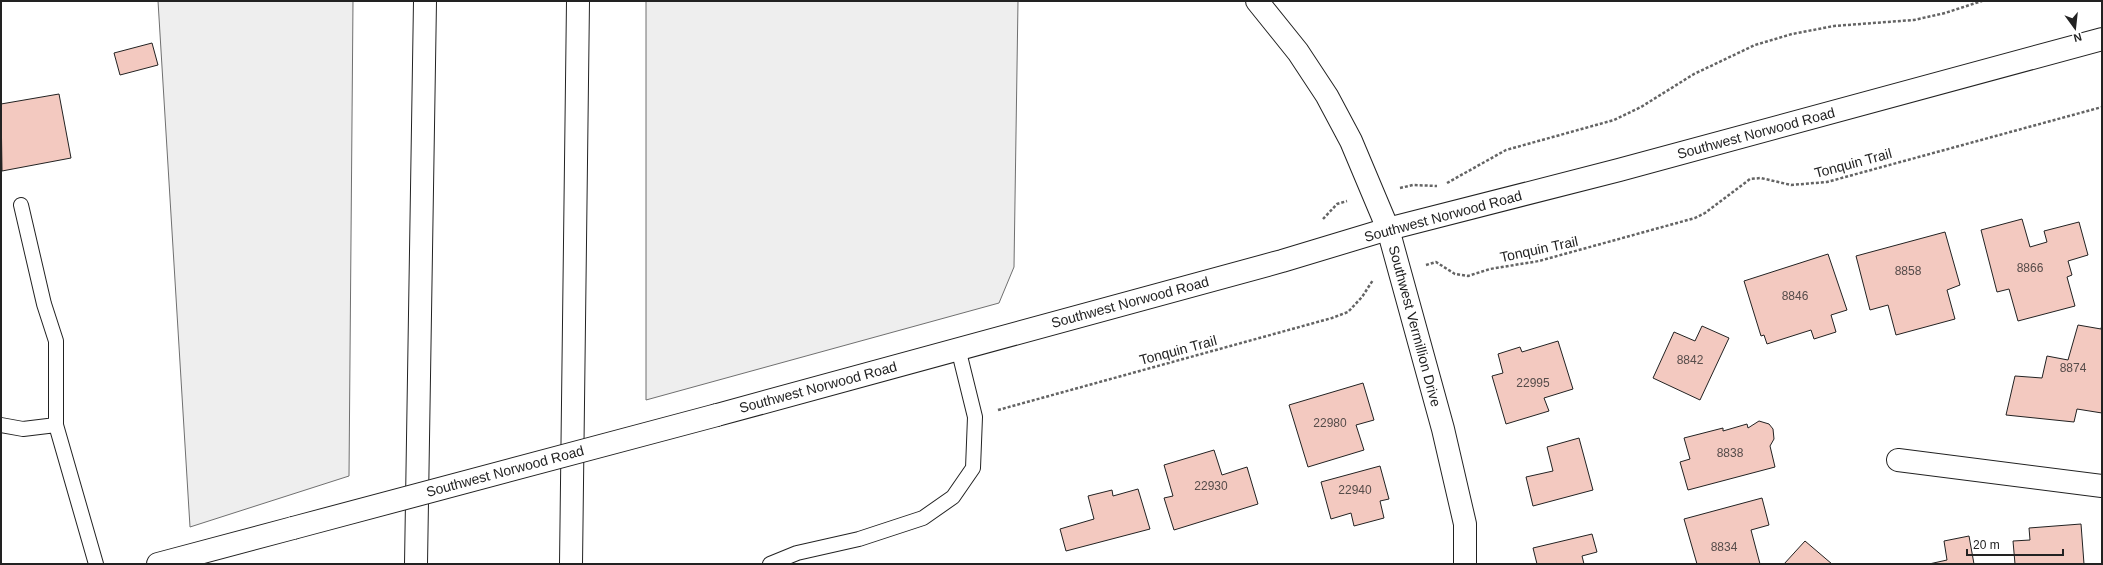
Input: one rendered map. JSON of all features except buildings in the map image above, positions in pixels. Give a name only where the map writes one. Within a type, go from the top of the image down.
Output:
[{"type":"main road","points":[[416,564],[425,1]]},
{"type":"main road","points":[[571,564],[578,1]]},
{"type":"main road","name":"Southwest Vermillion Drive","points":[[1257,1],[1298,52],[1327,96],[1350,141],[1388,229],[1444,429],[1465,524],[1466,564]]},
{"type":"main road","name":"Southwest Norwood Road","points":[[158,564],[717,415],[958,348],[1282,261],[1388,229],[1619,170],[2102,39]]},
{"type":"main road","points":[[1898,460],[2102,486]]},
{"type":"lane","points":[[21,205],[44,304],[56,341],[56,425],[96,564]]},
{"type":"lane","points":[[770,564],[796,553],[859,539],[923,518],[953,497],[973,468],[975,417],[958,348]]},
{"type":"lane","points":[[1,425],[23,429],[56,425]]},
{"type":"path","points":[[1319,222],[1338,204],[1413,185],[1442,186],[1506,150],[1614,120],[1641,107],[1694,74],[1755,45],[1792,34],[1834,26],[1914,20],[1945,13],[1982,1]]},
{"type":"path","name":"Tonquin Trail","points":[[1436,262],[1455,274],[1468,276],[1490,269],[1539,261],[1695,218],[1705,213],[1750,179],[1755,178],[1791,185],[1827,182],[2102,107]]},
{"type":"path","name":"Tonquin Trail","points":[[975,417],[1332,318],[1348,312],[1362,297],[1372,280]]},
{"type":"shaded area","points":[[158,1],[353,1],[349,476],[190,527]]},
{"type":"shaded area","points":[[646,1],[1018,1],[1014,267],[999,303],[646,400]]}]
